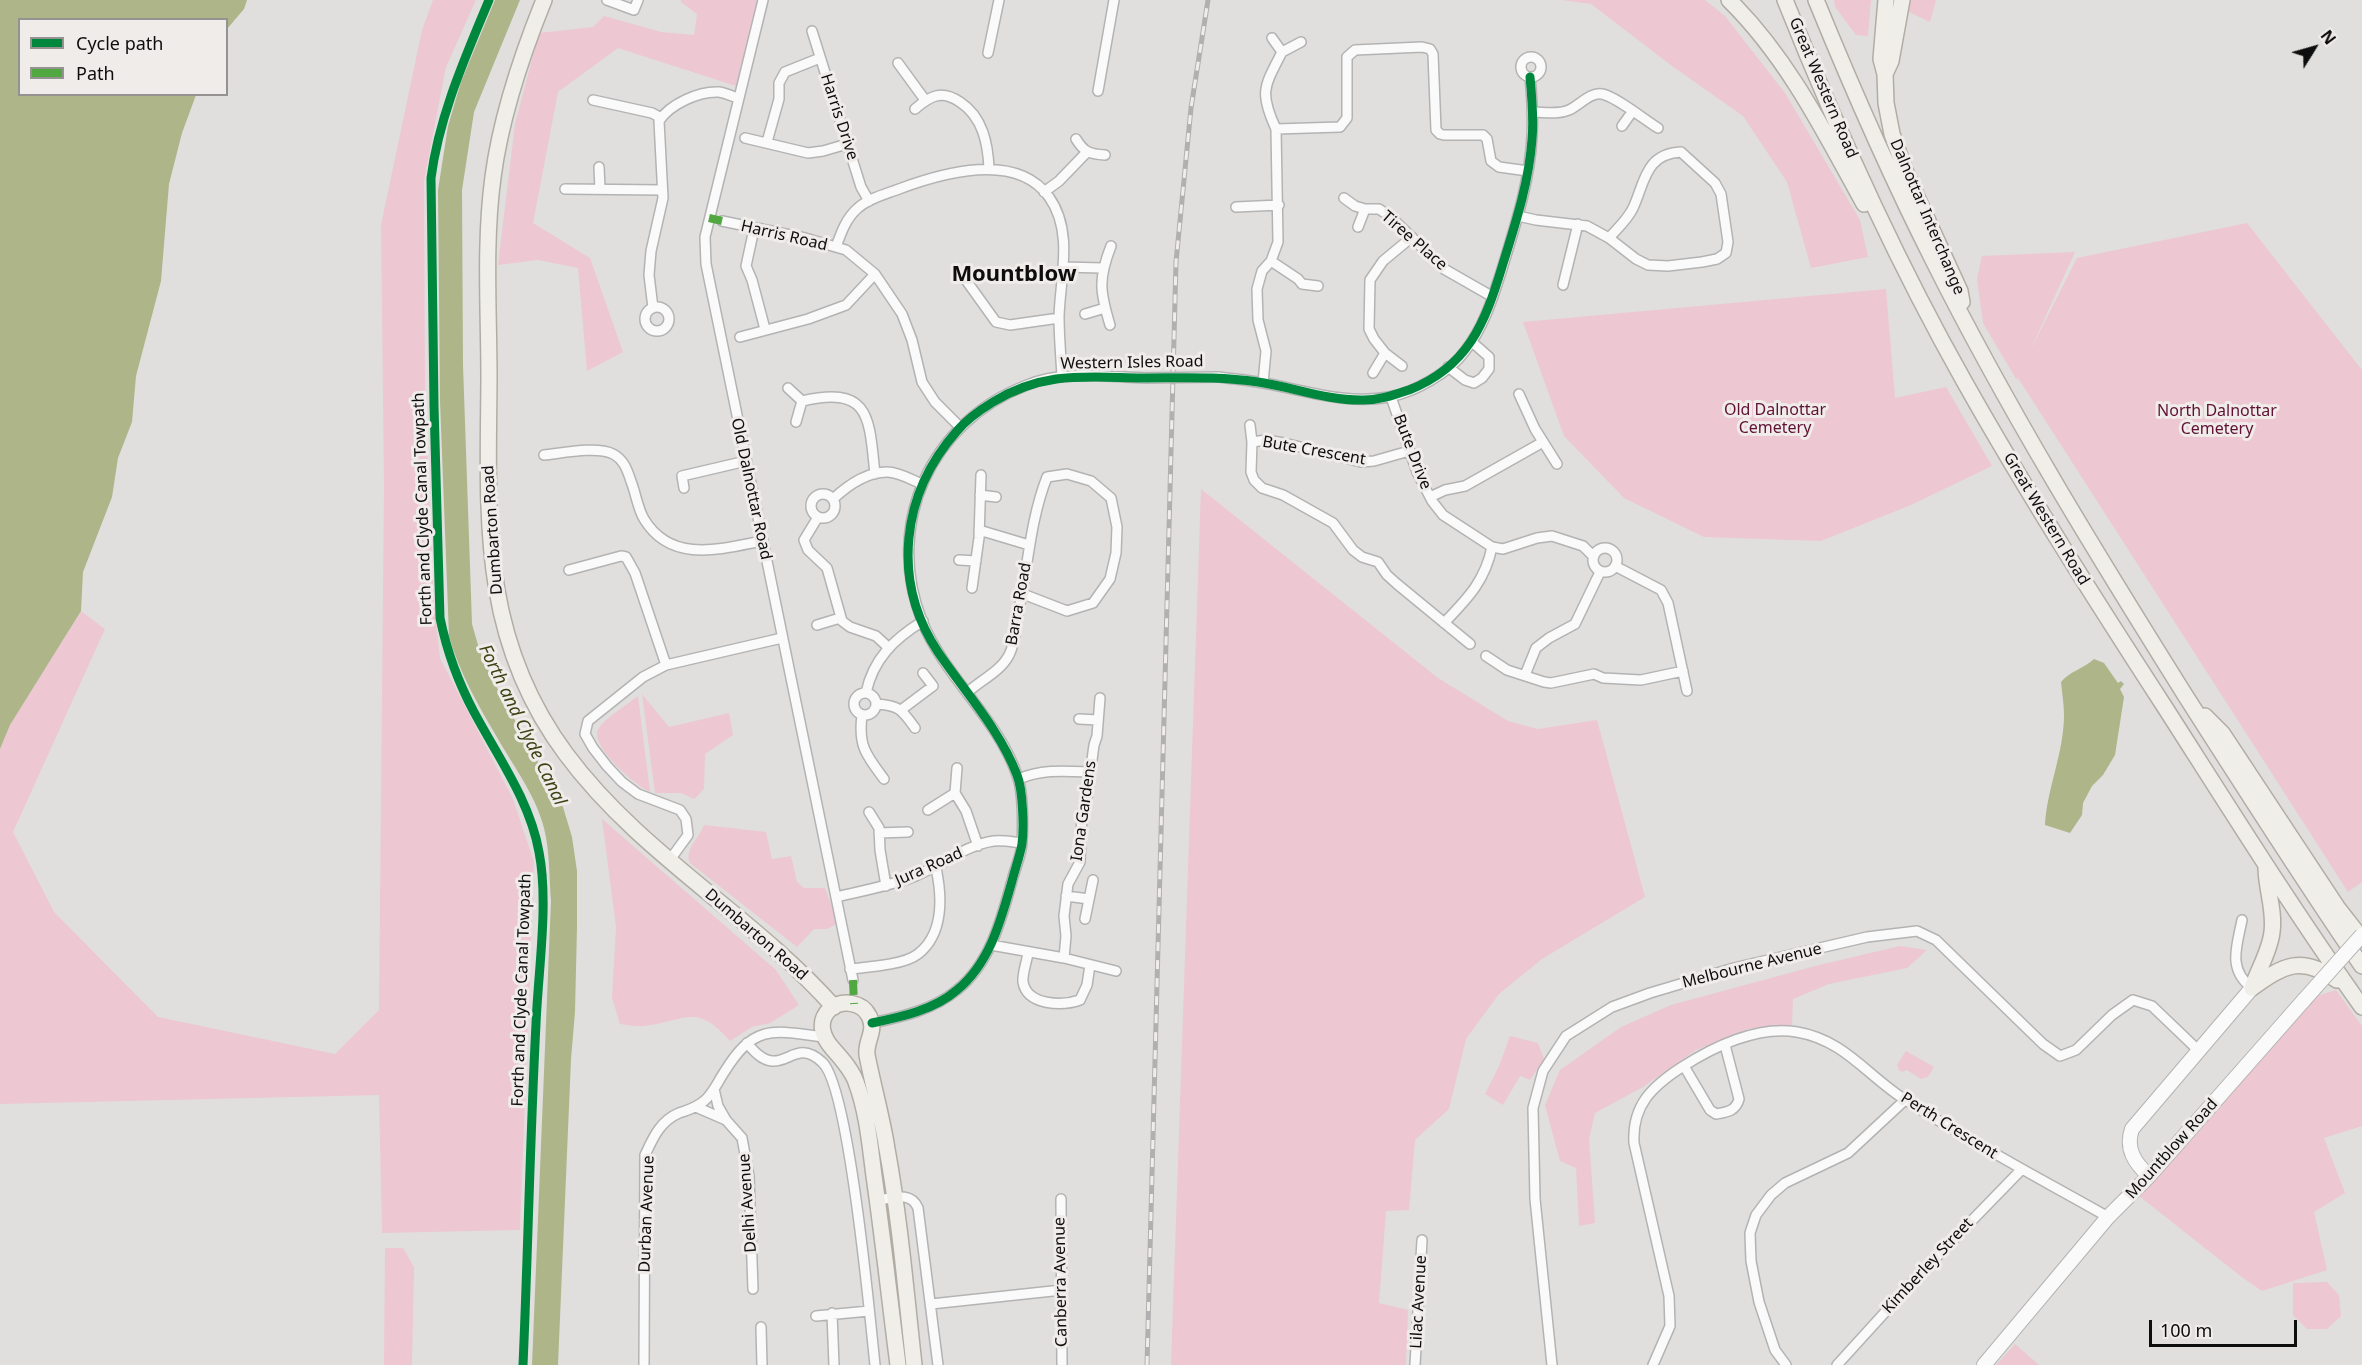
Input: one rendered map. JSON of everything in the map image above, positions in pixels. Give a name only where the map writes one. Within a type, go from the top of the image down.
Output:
[{"type":"main road","name":"Dumbarton Road","points":[[544,0],[523,55],[506,112],[493,176],[490,208],[488,453],[495,583],[503,623],[517,669],[546,726],[568,758],[631,827],[788,959],[834,1007]]},
{"type":"main road","points":[[1729,0],[1759,31],[1786,68],[1865,206],[1885,227]]},
{"type":"main road","points":[[1775,0],[1817,79]]},
{"type":"main road","name":"Great Western Road","points":[[1785,0],[1817,79],[1885,227],[1963,380],[2099,606],[2266,866],[2362,1007]]},
{"type":"main road","name":"Great Western Road","points":[[1816,0],[1875,140],[1966,324],[2097,556],[2293,866],[2362,966]]},
{"type":"main road","name":"Dalnottar Interchange","points":[[1886,0],[1881,59],[1892,134],[1906,173],[1960,291],[1966,324]]},
{"type":"main road","points":[[1885,74],[1891,61],[1902,0]]},
{"type":"main road","points":[[2186,696],[2222,733],[2337,907],[2362,937]]},
{"type":"main road","points":[[2252,988],[2272,931],[2273,912],[2266,886],[2266,866]]},
{"type":"main road","points":[[2252,988],[2281,969],[2297,965],[2324,970],[2349,988]]},
{"type":"main road","points":[[898,1365],[878,1200],[857,1084],[849,1069],[828,1043],[822,1022],[826,1014],[843,1003],[858,1005],[866,1011],[872,1023],[867,1052],[887,1150],[914,1365]]},
{"type":"main road","points":[[828,1043],[841,1053],[851,1053],[861,1049],[868,1042]]},
{"type":"street","points":[[607,0],[634,10],[638,0]]},
{"type":"street","name":"Old Dalnottar Road","points":[[763,0],[705,237],[706,264],[851,974],[917,955],[931,939],[939,908],[940,887],[936,868]]},
{"type":"street","points":[[988,54],[999,0]]},
{"type":"street","points":[[1098,91],[1113,0]]},
{"type":"street","name":"Harris Drive","points":[[812,31],[861,187],[869,201]]},
{"type":"street","points":[[1272,38],[1282,52]]},
{"type":"street","points":[[1263,383],[1266,351],[1258,320],[1257,289],[1262,271],[1270,261],[1278,242],[1279,205],[1276,129],[1265,104],[1265,87],[1282,52],[1301,42]]},
{"type":"street","points":[[1276,129],[1340,127],[1345,123],[1347,118],[1347,57],[1355,50],[1422,47],[1430,49],[1433,54],[1435,126],[1440,134],[1483,135],[1487,139],[1491,161],[1499,167],[1528,171]]},
{"type":"street","points":[[767,142],[779,99],[779,83],[785,72],[820,58]]},
{"type":"street","points":[[898,63],[925,100]]},
{"type":"street","name":"Western Isles Road","points":[[872,1023],[901,1017],[935,1004],[951,994],[972,975],[991,945],[1022,843],[1019,778],[1001,743],[968,692],[936,649],[922,621],[910,583],[908,532],[922,484],[934,461],[960,427],[980,410],[1028,384],[1062,377],[1218,377],[1263,383],[1324,396],[1362,400],[1391,397],[1419,386],[1464,354],[1493,297],[1518,216],[1528,171],[1532,138],[1530,77]]},
{"type":"street","points":[[653,308],[649,275],[651,251],[661,209],[659,125],[661,118],[675,106],[704,94],[719,92],[738,98]]},
{"type":"street","points":[[915,109],[925,100],[941,93],[969,108],[978,119],[986,138],[990,169]]},
{"type":"street","points":[[1532,112],[1568,110],[1590,96],[1600,93],[1611,97],[1658,128]]},
{"type":"street","points":[[593,100],[661,118]]},
{"type":"street","points":[[621,118],[623,107]]},
{"type":"street","points":[[1622,126],[1632,112]]},
{"type":"street","points":[[745,138],[808,153],[847,144]]},
{"type":"street","points":[[1076,139],[1087,152],[1104,155]]},
{"type":"street","points":[[1044,192],[1059,181],[1087,152]]},
{"type":"street","points":[[1518,216],[1578,224],[1609,238],[1648,266],[1668,266],[1717,259],[1726,253],[1728,242],[1724,203],[1715,183],[1681,152],[1664,155],[1654,161],[1641,185],[1632,210],[1609,238]]},
{"type":"street","points":[[599,167],[600,189]]},
{"type":"street","points":[[836,247],[848,220],[859,207],[869,201],[943,174],[972,169],[990,169],[1023,176],[1044,192],[1057,212],[1062,232],[1063,267],[1059,318],[1062,377]]},
{"type":"street","points":[[565,189],[662,190]]},
{"type":"street","name":"Tiree Place","points":[[1344,198],[1365,209],[1379,209],[1391,217],[1444,269],[1493,297]]},
{"type":"street","points":[[1236,207],[1279,205]]},
{"type":"street","name":"Tiree Place","points":[[1358,226],[1365,209]]},
{"type":"street","name":"Harris Road","points":[[722,221],[805,238],[846,250],[875,274],[902,314],[912,340],[922,382],[934,402],[960,427]]},
{"type":"street","points":[[1563,285],[1578,224]]},
{"type":"street","points":[[754,229],[746,266],[765,329]]},
{"type":"street","points":[[1402,366],[1385,353],[1374,339],[1370,329],[1370,280],[1383,261],[1412,237]]},
{"type":"street","points":[[1110,325],[1101,285],[1102,268],[1111,246]]},
{"type":"street","points":[[1270,261],[1302,284],[1318,286]]},
{"type":"street","points":[[1063,267],[1102,268]]},
{"type":"street","points":[[740,337],[846,305],[875,274]]},
{"type":"street","points":[[963,276],[996,322],[1010,325],[1059,318]]},
{"type":"street","points":[[1085,314],[1105,308]]},
{"type":"street","points":[[1448,367],[1473,383],[1482,378],[1490,369],[1489,357],[1472,342]]},
{"type":"street","points":[[1373,373],[1385,353]]},
{"type":"street","points":[[789,388],[802,402]]},
{"type":"street","points":[[1519,393],[1543,442],[1557,464]]},
{"type":"street","points":[[802,402],[826,396],[841,396],[852,401],[864,412],[869,422],[875,474]]},
{"type":"street","name":"Bute Drive","points":[[1391,397],[1417,472],[1430,497],[1443,515],[1492,547]]},
{"type":"street","points":[[796,422],[802,402]]},
{"type":"street","name":"Bute Crescent","points":[[1250,425],[1251,472],[1254,480],[1262,488],[1283,495],[1333,523],[1353,550],[1362,557],[1378,562],[1387,575],[1470,644]]},
{"type":"street","name":"Bute Crescent","points":[[1252,442],[1266,440],[1284,443],[1360,462],[1374,461],[1409,451]]},
{"type":"street","points":[[1430,497],[1445,490],[1465,486],[1543,442]]},
{"type":"street","points":[[544,455],[603,450],[615,455],[625,465],[644,518],[656,534],[670,543],[696,552],[762,541]]},
{"type":"street","points":[[684,488],[682,476],[746,461]]},
{"type":"street","points":[[833,500],[847,487],[875,474],[897,473],[922,484]]},
{"type":"street","name":"Barra Road","points":[[968,692],[1001,666],[1009,655],[1023,594],[1029,545],[1039,497],[1047,477],[1067,474],[1091,481],[1111,498],[1117,527],[1116,553],[1110,579],[1093,603],[1067,611],[1023,594]]},
{"type":"street","points":[[972,588],[979,530],[981,475]]},
{"type":"street","points":[[825,494],[833,500],[835,509],[833,514],[825,518],[818,517],[812,509],[813,500],[817,496],[825,494]]},
{"type":"street","points":[[980,495],[996,497]]},
{"type":"street","points":[[818,517],[804,540],[808,550],[828,568],[840,618],[850,627],[876,636],[889,648]]},
{"type":"street","points":[[979,530],[1029,545]]},
{"type":"street","points":[[1444,623],[1480,582],[1492,547],[1503,549],[1537,538],[1552,536],[1583,546],[1593,556],[1593,563],[1600,572],[1607,573],[1615,566],[1617,559],[1610,549],[1602,548],[1593,556]]},
{"type":"street","points":[[569,570],[621,556],[626,557],[635,573],[666,665]]},
{"type":"street","points":[[959,560],[976,561]]},
{"type":"street","points":[[1615,566],[1661,590],[1668,603],[1687,691]]},
{"type":"street","points":[[1525,675],[1536,648],[1575,624],[1600,572]]},
{"type":"street","points":[[817,625],[840,618]]},
{"type":"street","points":[[866,693],[876,665],[889,648],[902,635],[922,621]]},
{"type":"street","points":[[669,861],[688,835],[686,819],[680,810],[638,794],[622,782],[592,748],[585,734],[588,721],[644,677],[666,665],[782,638]]},
{"type":"street","points":[[1486,656],[1507,670],[1551,683],[1594,674],[1603,678],[1641,680],[1683,671]]},
{"type":"street","points":[[901,710],[933,686],[922,673]]},
{"type":"street","points":[[866,693],[873,696],[876,704],[871,714],[862,715],[854,709],[854,701],[858,695],[866,693]]},
{"type":"street","name":"Iona Gardens","points":[[1064,958],[1066,896],[1068,884],[1080,862],[1082,813],[1087,796],[1100,698]]},
{"type":"street","points":[[876,704],[892,705],[901,710],[915,728]]},
{"type":"street","points":[[862,715],[860,733],[862,746],[884,779]]},
{"type":"street","points":[[1080,719],[1098,720]]},
{"type":"street","points":[[957,768],[955,793],[966,811],[978,846]]},
{"type":"street","points":[[1019,778],[1054,770],[1090,772]]},
{"type":"street","points":[[928,810],[955,793]]},
{"type":"street","points":[[869,812],[879,828],[886,886]]},
{"type":"street","points":[[879,833],[908,832]]},
{"type":"street","name":"Jura Road","points":[[836,897],[886,886],[936,868],[960,854],[992,841],[1022,843]]},
{"type":"street","points":[[1085,919],[1093,880]]},
{"type":"street","points":[[1066,896],[1089,899]]},
{"type":"street","points":[[2150,1176],[2132,1158],[2129,1142],[2132,1129],[2252,988],[2244,982],[2234,959],[2242,920]]},
{"type":"street","name":"Melbourne Avenue","points":[[1552,1365],[1535,1199],[1533,1108],[1543,1071],[1566,1036],[1612,1007],[1734,968],[1867,937],[1917,931],[1936,940],[2043,1044],[2060,1056],[2076,1050],[2112,1015],[2133,1000],[2152,1006],[2199,1051]]},
{"type":"street","name":"Mountblow Road","points":[[1984,1365],[2108,1217],[2150,1176],[2362,937]]},
{"type":"street","points":[[991,945],[1064,958],[1116,971]]},
{"type":"street","points":[[1028,953],[1023,981],[1029,994],[1042,1001],[1067,1004],[1080,1000],[1090,965]]},
{"type":"street","name":"Perth Crescent","points":[[1653,1365],[1670,1326],[1669,1296],[1643,1189],[1634,1131],[1637,1115],[1651,1090],[1684,1066],[1725,1045],[1773,1031],[1798,1032],[1820,1038],[1850,1055],[1905,1100],[2021,1170],[2108,1217]]},
{"type":"street","points":[[828,1043],[774,1033],[760,1034],[747,1042],[759,1055],[771,1061],[778,1061],[798,1052],[811,1055],[824,1062],[836,1088],[849,1152],[875,1365]]},
{"type":"street","name":"Durban Avenue","points":[[644,1365],[645,1155],[663,1122],[706,1100],[734,1056],[747,1042]]},
{"type":"street","points":[[1684,1066],[1710,1110],[1716,1114],[1732,1110],[1738,1105],[1739,1099],[1725,1045]]},
{"type":"street","name":"Delhi Avenue","points":[[714,1089],[718,1106],[726,1120],[742,1138],[749,1176],[753,1289]]},
{"type":"street","points":[[1786,1365],[1775,1350],[1759,1302],[1751,1261],[1750,1233],[1756,1215],[1785,1183],[1848,1153],[1905,1100]]},
{"type":"street","points":[[696,1107],[726,1120]]},
{"type":"street","name":"Kimberley Street","points":[[1837,1365],[1918,1275],[2021,1170]]},
{"type":"street","points":[[878,1200],[912,1198],[918,1209],[938,1365]]},
{"type":"street","name":"Canberra Avenue","points":[[1060,1199],[1062,1365]]},
{"type":"street","name":"Lilac Avenue","points":[[1415,1365],[1422,1240]]},
{"type":"street","points":[[931,1304],[1062,1290]]},
{"type":"street","points":[[816,1316],[869,1311]]},
{"type":"street","points":[[832,1314],[834,1365]]},
{"type":"street","points":[[761,1327],[762,1365]]},
{"type":"green space","points":[[433,0],[476,0],[446,67],[424,181],[425,396],[434,606],[440,658],[513,799],[534,862],[520,1230],[382,1233],[379,1095],[0,1104],[0,749],[10,725],[81,611],[105,629],[13,832],[54,912],[158,1017],[335,1054],[379,1010],[384,485],[381,225],[422,30]]},
{"type":"green space","points":[[681,0],[757,0],[736,86],[618,48],[558,92],[533,223],[590,258],[623,352],[587,371],[578,268],[538,260],[498,265],[515,124],[539,33],[593,27],[604,16],[661,32],[694,35],[697,14]]},
{"type":"green space","points":[[1562,0],[1705,0],[1725,16],[1785,93],[1860,220],[1868,257],[1811,268],[1787,182],[1743,116],[1672,66],[1591,4]]},
{"type":"green space","points":[[1834,0],[1871,0],[1868,36],[1856,35],[1835,7]]},
{"type":"green space","points":[[1910,0],[1936,0],[1930,22],[1909,12]]},
{"type":"green space","name":"North Dalnottar Cemetery","points":[[2247,223],[2362,370],[2362,882],[2348,892],[2018,378],[2016,379],[1983,323],[1977,279],[1982,256],[2075,252],[2029,353],[2077,258]]},
{"type":"green space","name":"Old Dalnottar Cemetery","points":[[1886,289],[1895,398],[1946,387],[1992,466],[1911,505],[1821,541],[1704,537],[1624,498],[1564,436],[1523,322]]},
{"type":"green space","points":[[1201,489],[1438,678],[1508,721],[1538,729],[1597,720],[1645,897],[1542,959],[1499,994],[1466,1039],[1449,1109],[1415,1140],[1409,1210],[1386,1211],[1379,1303],[1408,1310],[1406,1365],[1171,1365]]},
{"type":"green space","points":[[642,694],[669,727],[729,713],[733,735],[705,754],[704,789],[694,799],[681,793],[655,793]]},
{"type":"green space","points":[[638,696],[650,792],[616,765],[607,755],[597,737],[600,726]]},
{"type":"green space","points":[[602,819],[776,970],[799,1005],[770,1023],[752,1027],[730,1041],[718,1029],[699,1018],[681,1018],[641,1026],[620,1024],[612,998],[616,927]]},
{"type":"green space","points":[[704,825],[766,832],[772,859],[791,856],[797,882],[804,888],[825,888],[838,923],[827,929],[814,929],[797,947],[690,863],[690,849]]},
{"type":"green space","points":[[1900,946],[1927,950],[1907,968],[1829,984],[1793,999],[1792,1025],[1748,1029],[1696,1050],[1643,1087],[1595,1113],[1589,1139],[1595,1223],[1579,1226],[1576,1168],[1560,1161],[1545,1105],[1560,1070],[1621,1027],[1671,1005],[1819,965]]},
{"type":"green space","points":[[2336,990],[2362,1026],[2362,1126],[2324,1138],[2345,1193],[2314,1212],[2327,1270],[2262,1291],[2134,1192],[2304,1000]]},
{"type":"green space","points":[[1510,1036],[1538,1043],[1544,1059],[1530,1080],[1520,1076],[1503,1105],[1485,1094]]},
{"type":"green space","points":[[1906,1051],[1934,1067],[1928,1077],[1921,1079],[1907,1070],[1902,1072],[1899,1070],[1897,1065]]},
{"type":"green space","points":[[385,1248],[403,1248],[414,1267],[412,1365],[384,1365]]},
{"type":"green space","points":[[2327,1282],[2339,1295],[2341,1316],[2327,1329],[2307,1329],[2293,1315],[2293,1283]]},
{"type":"green space","points":[[2015,1344],[2039,1365],[1996,1365]]},
{"type":"shaded area","points":[[0,0],[247,0],[244,9],[228,28],[228,18],[18,18],[18,96],[196,96],[182,133],[169,184],[161,281],[136,376],[132,422],[118,458],[112,497],[83,572],[81,611],[10,725],[0,749]]},
{"type":"shaded area","points":[[495,0],[520,0],[474,112],[462,190],[463,365],[472,624],[480,652],[496,686],[563,807],[572,837],[577,871],[575,1012],[558,1365],[532,1365],[551,901],[547,846],[536,805],[470,689],[449,636],[440,401],[438,190],[448,126],[461,82]]},
{"type":"shaded area","points":[[2094,659],[2104,663],[2118,683],[2121,681],[2124,684],[2120,689],[2124,697],[2115,755],[2103,775],[2092,786],[2083,803],[2082,815],[2070,833],[2045,825],[2063,729],[2061,682]]},
{"type":"railway","points":[[1147,1365],[1176,262],[1191,108],[1208,0]]},
{"type":"marked path","points":[[709,218],[722,221]]},
{"type":"marked path","points":[[853,980],[854,1004]]},
{"type":"cycle path","name":"Forth and Clyde Canal Towpath","points":[[489,0],[462,65],[447,110],[431,178],[434,406],[440,618],[443,631],[463,689],[521,797],[535,833],[542,872],[543,915],[534,1067],[523,1365]]},
{"type":"cycle path","points":[[872,1023],[928,1008],[948,997],[968,979],[978,967],[993,940],[1022,844],[1021,790],[1010,758],[992,727],[938,652],[923,625],[913,596],[909,567],[909,539],[914,510],[924,482],[938,456],[961,427],[983,408],[1030,385],[1065,378],[1243,380],[1351,400],[1376,399],[1392,395],[1429,380],[1446,369],[1471,341],[1489,307],[1496,287],[1528,172],[1533,124],[1530,77]]},
{"type":"district","name":"Mountblow","points":[[1014,275]]},
{"type":"water label","name":"Forth and Clyde Canal","points":[[522,725]]}]
